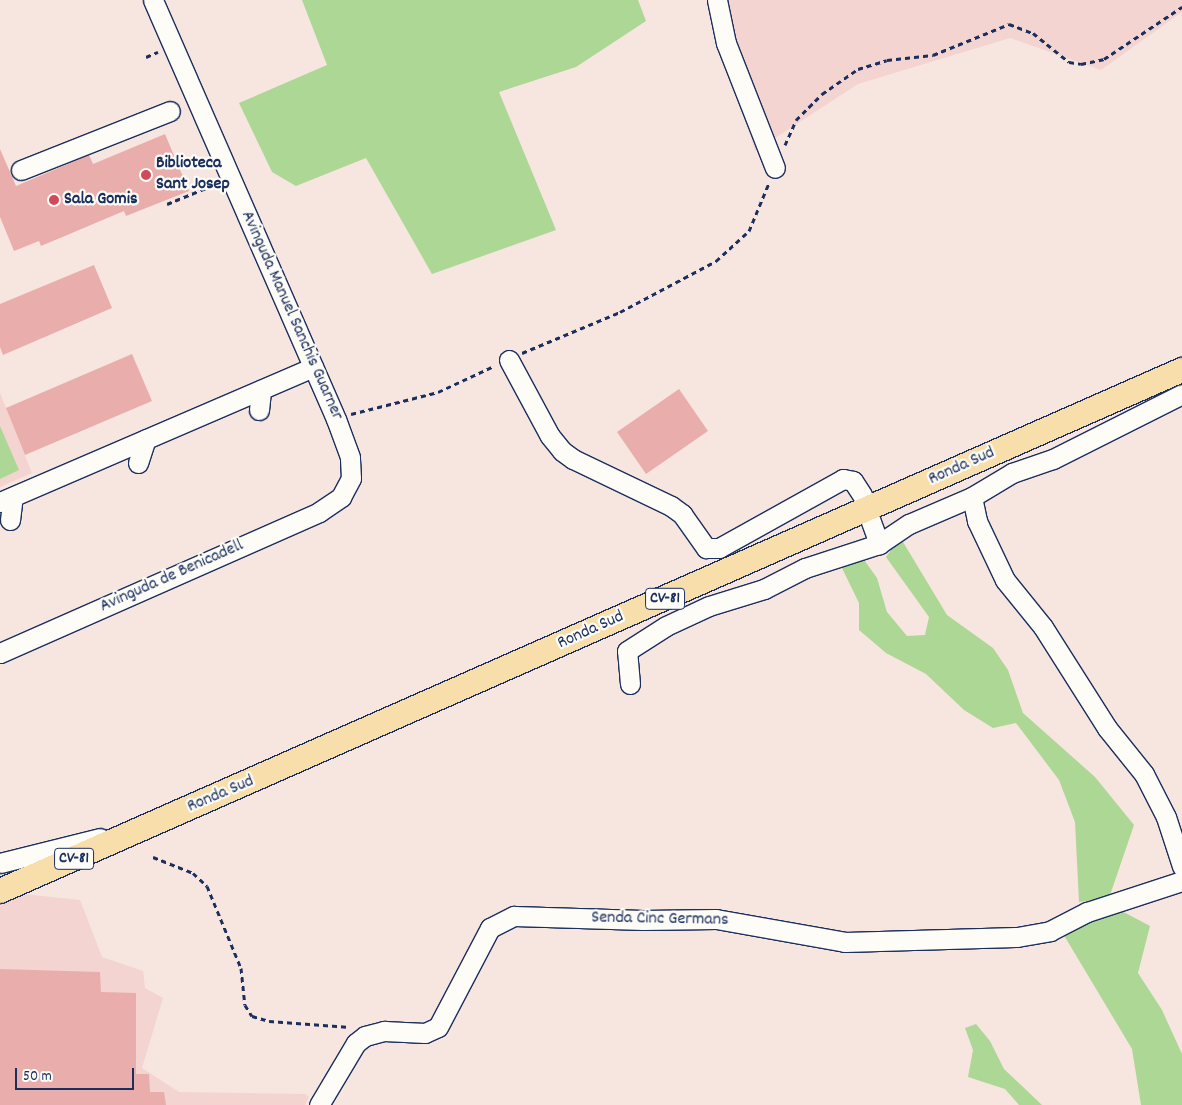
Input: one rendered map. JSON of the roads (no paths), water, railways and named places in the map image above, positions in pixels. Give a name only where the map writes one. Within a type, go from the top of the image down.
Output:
[{"type":"main road","name":"Ronda Sud","points":[[0,891],[1182,370]]},
{"type":"street","name":"Avinguda Manuel Sanchis Guarner","points":[[153,0],[221,182],[313,367],[336,419],[352,469],[341,497]]},
{"type":"street","points":[[717,0],[726,43],[775,168]]},
{"type":"street","points":[[21,170],[170,111]]},
{"type":"street","points":[[508,360],[550,436],[562,451],[573,460],[671,506],[682,514],[706,548],[719,548],[842,480],[853,481],[862,495]]},
{"type":"street","points":[[10,520],[6,500],[313,367]]},
{"type":"street","points":[[259,410],[261,390]]},
{"type":"street","points":[[630,684],[628,651],[639,640],[709,606],[764,590],[805,568],[879,544],[909,524],[972,497],[1012,473],[1053,459],[1182,394]]},
{"type":"street","points":[[138,463],[146,439]]},
{"type":"street","name":"Avinguda de Benicadell","points":[[0,653],[303,520],[341,497]]},
{"type":"street","points":[[972,497],[977,521],[1005,580],[1043,627],[1107,728],[1144,774],[1166,817],[1182,866]]},
{"type":"street","points":[[870,519],[879,544]]},
{"type":"street","points":[[0,863],[148,827]]},
{"type":"street","name":"Senda Cinc Germans","points":[[319,1105],[356,1043],[365,1036],[384,1031],[424,1033],[438,1027],[490,928],[514,916],[727,920],[845,942],[1017,937],[1050,931],[1087,912],[1182,881]]},
{"type":"place","name":"Biblioteca Sant Josep","points":[[146,175]]},
{"type":"place","name":"Sala Gomis","points":[[54,200]]}]
